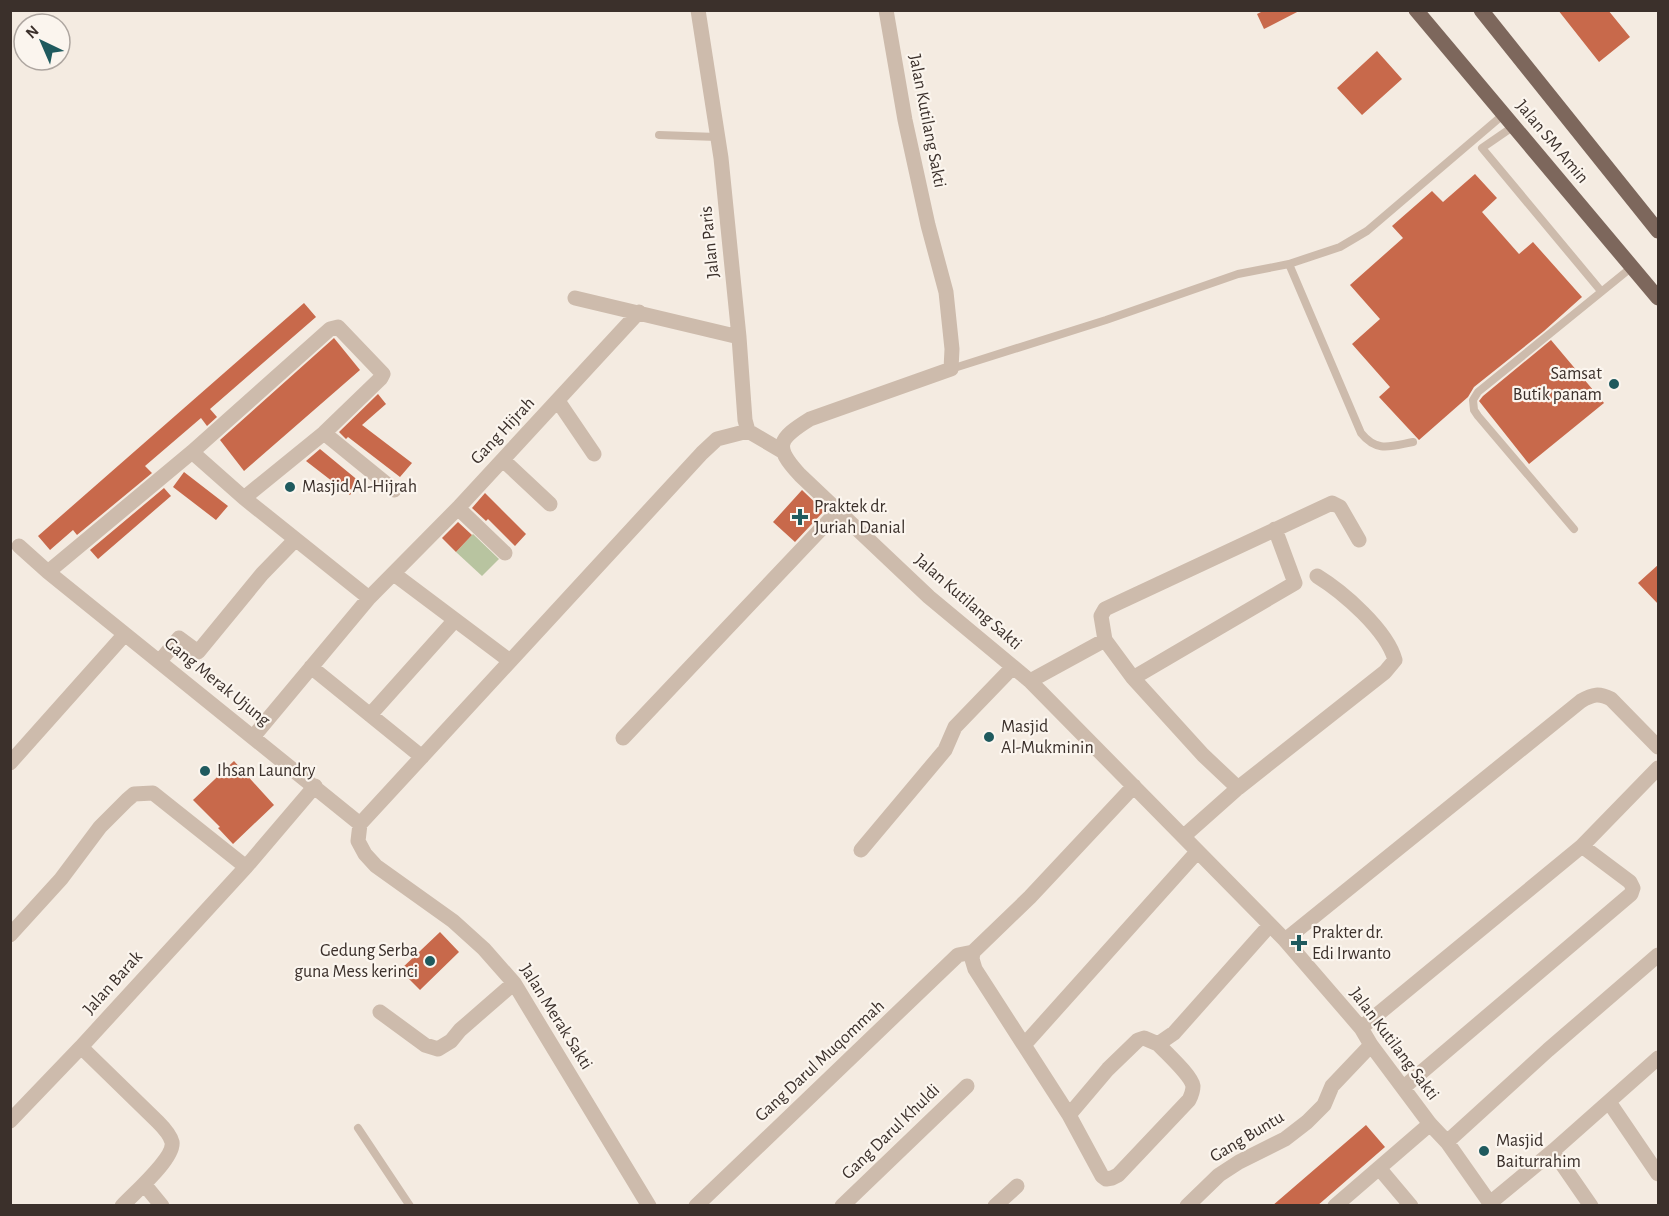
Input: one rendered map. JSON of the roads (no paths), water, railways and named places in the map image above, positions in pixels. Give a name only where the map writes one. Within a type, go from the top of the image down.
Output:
[{"type":"main road","name":"Jalan SM Amin","points":[[1416,10],[1659,298]]},
{"type":"main road","name":"Jalan SM Amin","points":[[1481,10],[1659,231]]},
{"type":"street","name":"Jalan Paris","points":[[698,10],[717,137],[740,337],[745,420],[748,431]]},
{"type":"street","name":"Jalan Kutilang Sakti","points":[[886,10],[904,120],[946,292],[952,349],[951,369]]},
{"type":"street","points":[[575,298],[740,337]]},
{"type":"street","name":"Gang Hijrah","points":[[253,736],[369,598],[458,508],[639,312]]},
{"type":"street","points":[[48,572],[192,452],[330,329],[336,327],[383,375],[324,432],[244,498]]},
{"type":"street","points":[[360,824],[717,439],[748,431],[782,451],[784,440],[791,431],[810,419],[951,369]]},
{"type":"street","points":[[558,401],[594,454]]},
{"type":"street","points":[[324,432],[394,490]]},
{"type":"street","name":"Jalan Kutilang Sakti","points":[[782,451],[789,464],[800,475],[929,597],[1030,681],[1285,940],[1361,1028],[1371,1045],[1430,1124],[1447,1142],[1491,1204]]},
{"type":"street","points":[[192,452],[244,498],[369,598]]},
{"type":"street","points":[[503,460],[550,504]]},
{"type":"street","points":[[1238,788],[1203,755],[1133,678],[1106,640],[1101,616],[1105,609],[1332,503],[1340,507],[1359,540]]},
{"type":"street","points":[[458,508],[505,553]]},
{"type":"street","points":[[623,738],[838,511]]},
{"type":"street","points":[[1133,678],[1295,584],[1275,530]]},
{"type":"street","points":[[160,661],[179,638],[198,652],[262,574],[295,540]]},
{"type":"street","name":"Gang Merak Ujung","points":[[19,546],[48,572],[360,824]]},
{"type":"street","points":[[394,574],[510,661]]},
{"type":"street","points":[[1184,836],[1238,788],[1385,672],[1395,660],[1392,648],[1356,606],[1333,585],[1317,576]]},
{"type":"street","points":[[370,715],[455,620]]},
{"type":"street","points":[[10,763],[125,634]]},
{"type":"street","points":[[1030,681],[1106,640]]},
{"type":"street","points":[[311,667],[422,757]]},
{"type":"street","points":[[861,850],[945,750],[955,727],[1013,667]]},
{"type":"street","points":[[1285,940],[1581,700],[1591,695],[1601,694],[1611,699],[1659,747]]},
{"type":"street","points":[[1361,1028],[1582,846],[1659,768]]},
{"type":"street","name":"Jalan Barak","points":[[10,1120],[81,1047],[246,867],[315,786]]},
{"type":"street","name":"Gang Darul Muqommah","points":[[696,1206],[958,955],[973,952],[1030,897],[1134,786]]},
{"type":"street","points":[[10,935],[61,879],[100,827],[134,794],[153,793],[246,867]]},
{"type":"street","name":"Jalan Merak Sakti","points":[[360,824],[358,841],[365,854],[453,921],[490,956],[514,983],[649,1206]]},
{"type":"street","points":[[1404,1087],[1631,894],[1633,888],[1630,882],[1582,846]]},
{"type":"street","points":[[1024,1045],[1197,852]]},
{"type":"street","points":[[1158,1044],[1174,1033],[1270,925]]},
{"type":"street","points":[[973,952],[972,959],[975,969],[1069,1115],[1102,1176],[1106,1179],[1118,1175],[1189,1100],[1193,1086],[1190,1078],[1158,1044],[1144,1038],[1138,1040],[1108,1069],[1069,1115]]},
{"type":"street","points":[[1447,1142],[1548,1050],[1659,955]]},
{"type":"street","points":[[380,1012],[425,1046],[438,1049],[451,1041],[460,1030],[514,983]]},
{"type":"street","name":"Gang Buntu","points":[[1187,1206],[1219,1175],[1239,1162],[1286,1139],[1307,1122],[1324,1105],[1332,1086],[1371,1045]]},
{"type":"street","points":[[81,1047],[158,1122],[172,1142],[164,1161],[122,1206]]},
{"type":"street","points":[[1491,1204],[1659,1058]]},
{"type":"street","name":"Gang Darul Khuldi","points":[[842,1206],[967,1086]]},
{"type":"street","points":[[1609,1102],[1659,1174]]},
{"type":"street","points":[[1335,1206],[1430,1124]]},
{"type":"street","points":[[1553,1151],[1591,1206]]},
{"type":"street","points":[[1378,1168],[1411,1206]]},
{"type":"street","points":[[144,1184],[162,1206]]},
{"type":"street","points":[[995,1206],[1017,1186]]},
{"type":"lane","points":[[951,369],[1106,320],[1238,274],[1289,264],[1340,247],[1367,231],[1509,120]]},
{"type":"lane","points":[[1509,120],[1482,148],[1601,291]]},
{"type":"lane","points":[[659,135],[717,137]]},
{"type":"lane","points":[[1289,264],[1362,433],[1373,445],[1383,447],[1413,442]]},
{"type":"lane","points":[[1574,529],[1478,416],[1474,410],[1473,400],[1478,392],[1632,267]]},
{"type":"lane","points":[[358,1128],[410,1206]]},
{"type":"place","name":"Samsat Butik panam","points":[[1614,384]]},
{"type":"place","name":"Masjid Al-Hijrah","points":[[290,487]]},
{"type":"place","name":"Praktek dr. Juriah Danial","points":[[800,517]]},
{"type":"place","name":"Masjid Al-Mukminin","points":[[989,737]]},
{"type":"place","name":"Ihsan Laundry","points":[[205,771]]},
{"type":"place","name":"Prakter dr. Edi Irwanto","points":[[1299,943]]},
{"type":"place","name":"Gedung Serba guna Mess kerinci","points":[[430,961]]},
{"type":"place","name":"Masjid Baiturrahim","points":[[1484,1151]]}]
